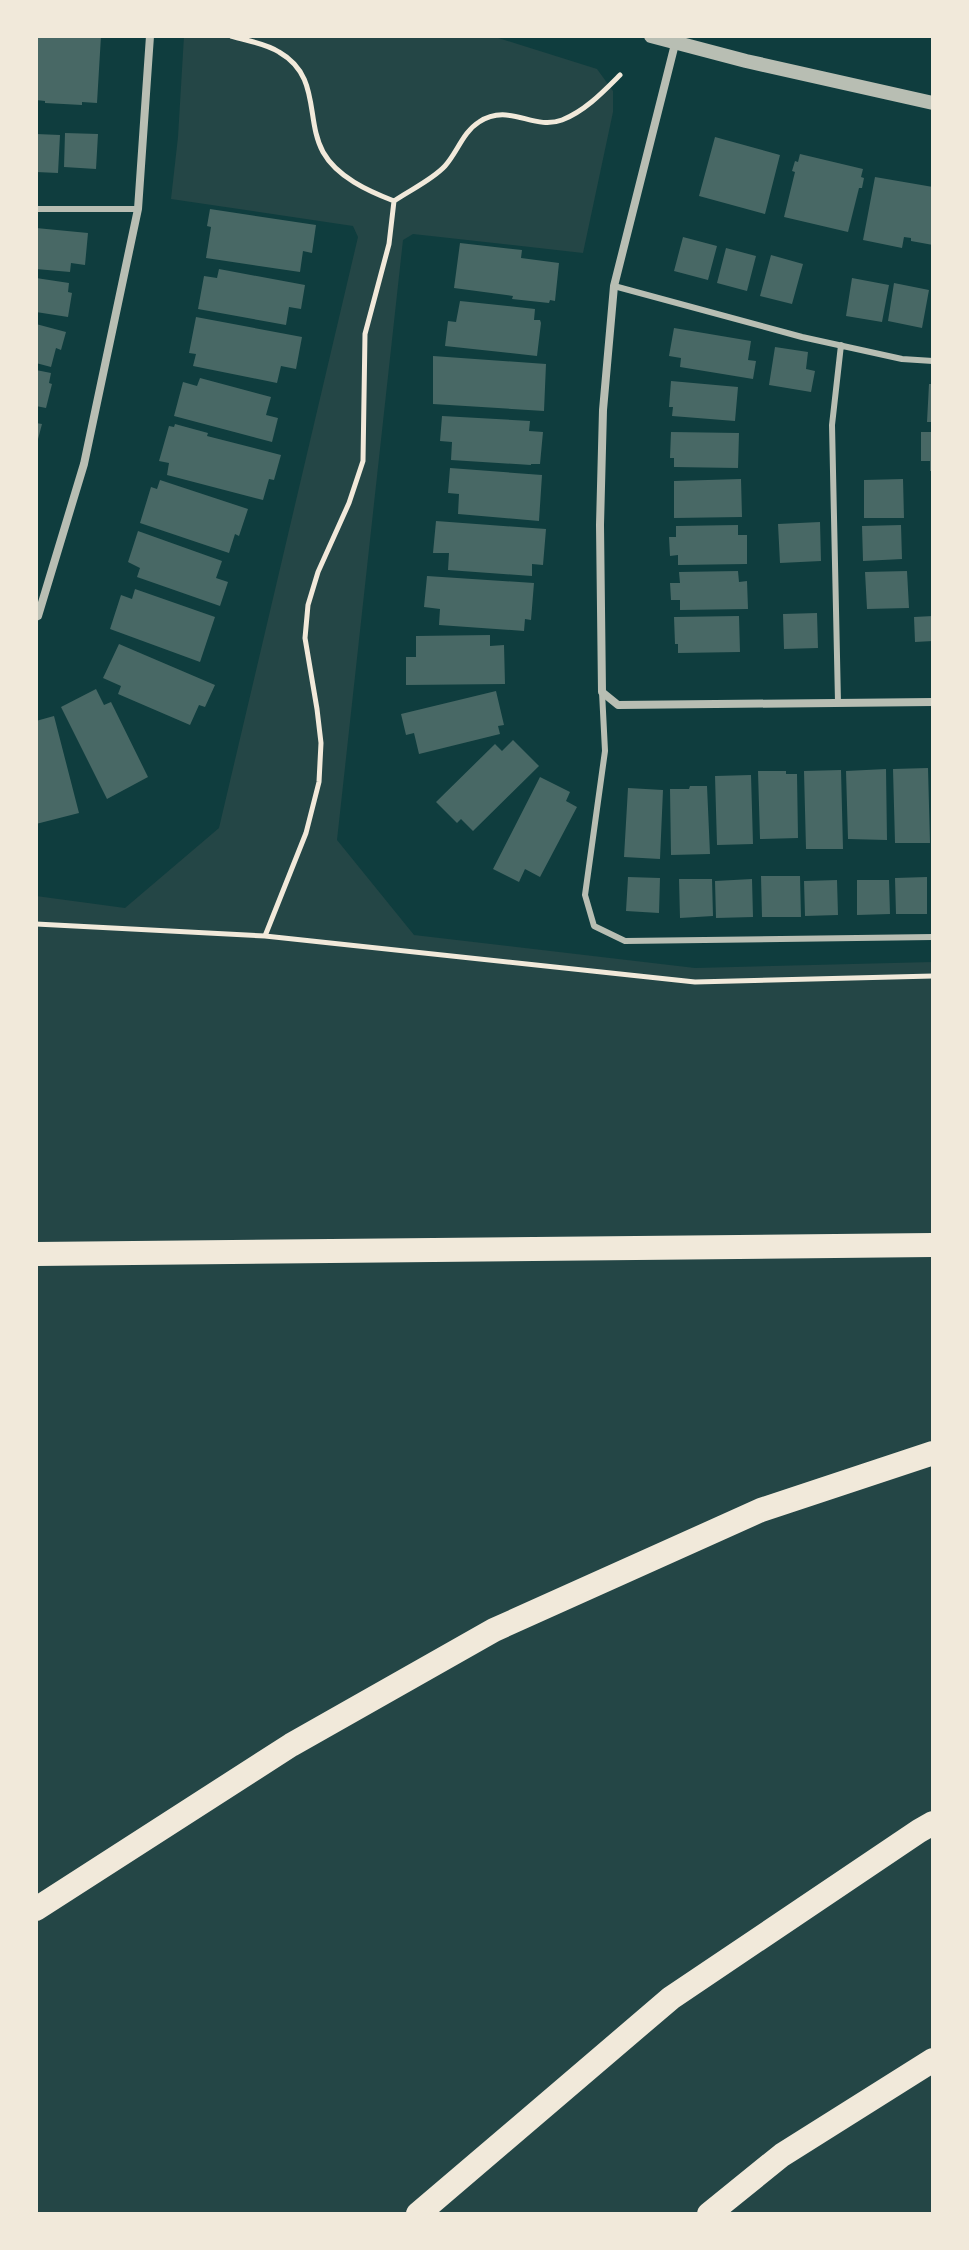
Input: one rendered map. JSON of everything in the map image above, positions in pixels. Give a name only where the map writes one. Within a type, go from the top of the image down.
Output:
[{"type":"highway","points":[[36,1254],[933,1245]]},
{"type":"highway","points":[[36,1909],[291,1745],[494,1630],[761,1510],[933,1453]]},
{"type":"highway","points":[[418,2214],[671,1998],[933,1823]]},
{"type":"highway","points":[[709,2214],[782,2155],[933,2060]]},
{"type":"street","points":[[36,617],[84,464],[138,209],[150,36]]},
{"type":"street","points":[[651,36],[933,103]]},
{"type":"street","points":[[675,44],[614,286],[603,410],[600,525],[602,692],[618,705],[933,702]]},
{"type":"lane","points":[[36,209],[138,209]]},
{"type":"lane","points":[[614,286],[841,345],[902,359],[933,361]]},
{"type":"lane","points":[[838,702],[832,425],[841,345]]},
{"type":"lane","points":[[602,692],[605,751],[585,895],[594,926],[625,941],[933,937]]},
{"type":"path","points":[[231,36],[280,52],[300,71],[311,96],[322,151],[333,166],[375,193],[394,201]]},
{"type":"path","points":[[265,936],[306,833],[319,782],[321,743],[305,638],[308,605],[318,572],[349,503],[363,461],[365,334],[389,244],[394,201],[445,166],[477,122],[499,113],[545,123],[561,121],[592,103],[620,75]]},
{"type":"path","points":[[36,924],[265,936],[695,982],[933,976]]},
{"type":"shaded area","points":[[184,36],[492,36],[597,69],[613,91],[613,112],[583,253],[413,234],[403,240],[337,840],[414,935],[695,968],[933,962],[933,2214],[36,2214],[36,896],[125,908],[219,828],[358,237],[353,226],[171,199]]},
{"type":"building","points":[[36,36],[101,36],[97,103],[82,102],[82,105],[36,100]]},
{"type":"building","points":[[65,133],[98,134],[96,169],[64,167]]},
{"type":"building","points":[[36,134],[60,135],[58,173],[36,172]]},
{"type":"building","points":[[715,137],[780,155],[765,214],[699,196]]},
{"type":"building","points":[[800,154],[863,169],[862,188],[859,188],[848,232],[784,217],[795,172],[792,171]]},
{"type":"building","points":[[875,177],[933,187],[933,245],[904,237],[902,248],[863,240]]},
{"type":"building","points":[[210,209],[316,225],[312,253],[303,251],[300,272],[206,258],[211,227],[207,226]]},
{"type":"building","points":[[36,228],[88,233],[85,265],[71,263],[70,272],[36,269]]},
{"type":"building","points":[[683,237],[717,246],[708,280],[674,271]]},
{"type":"building","points":[[460,243],[522,250],[521,258],[559,263],[555,301],[512,299],[513,296],[454,288]]},
{"type":"building","points":[[726,248],[756,256],[747,291],[717,283]]},
{"type":"building","points":[[771,255],[803,264],[792,304],[760,296]]},
{"type":"building","points":[[219,269],[305,285],[301,309],[289,307],[286,325],[198,309],[204,276],[217,278]]},
{"type":"building","points":[[36,278],[69,283],[68,292],[72,293],[68,317],[36,312]]},
{"type":"building","points":[[852,278],[889,285],[882,322],[846,316]]},
{"type":"building","points":[[894,283],[929,290],[922,328],[888,321]]},
{"type":"building","points":[[460,301],[535,309],[534,320],[541,323],[537,356],[445,346],[448,321],[456,322]]},
{"type":"building","points":[[196,317],[302,337],[296,369],[281,366],[277,383],[193,366],[196,354],[189,353]]},
{"type":"building","points":[[36,324],[66,332],[61,350],[56,348],[51,367],[36,363]]},
{"type":"building","points":[[674,328],[751,341],[748,360],[756,361],[753,379],[680,367],[681,358],[669,356]]},
{"type":"building","points":[[775,347],[808,352],[806,369],[815,371],[811,392],[769,385]]},
{"type":"building","points":[[433,356],[546,364],[544,411],[433,404]]},
{"type":"building","points":[[36,370],[51,373],[49,383],[52,384],[46,408],[36,406]]},
{"type":"building","points":[[200,378],[271,397],[266,415],[278,418],[272,442],[174,416],[183,382],[197,386]]},
{"type":"building","points":[[671,381],[738,387],[735,421],[672,416],[673,407],[669,407]]},
{"type":"building","points":[[929,384],[933,384],[933,422],[927,422]]},
{"type":"building","points":[[442,416],[530,421],[529,431],[543,432],[540,464],[451,460],[452,442],[440,441]]},
{"type":"building","points":[[36,423],[42,424],[37,443],[36,443]]},
{"type":"building","points":[[175,424],[208,433],[207,436],[281,455],[274,480],[269,479],[263,500],[167,475],[169,463],[159,461],[169,426],[174,427]]},
{"type":"building","points":[[671,432],[739,433],[738,468],[674,467],[674,458],[670,458]]},
{"type":"building","points":[[921,432],[933,432],[933,471],[930,471],[930,461],[921,461]]},
{"type":"building","points":[[450,468],[542,475],[539,521],[458,514],[459,494],[448,493]]},
{"type":"building","points":[[741,479],[742,517],[674,518],[674,481]]},
{"type":"building","points":[[903,479],[904,518],[864,518],[864,480]]},
{"type":"building","points":[[160,480],[248,509],[239,536],[235,534],[229,553],[140,523],[151,487],[157,489]]},
{"type":"building","points":[[436,521],[546,529],[543,565],[532,564],[532,576],[448,570],[449,553],[433,553]]},
{"type":"building","points":[[820,522],[821,561],[780,563],[778,524]]},
{"type":"building","points":[[738,525],[738,535],[747,535],[747,564],[678,565],[678,555],[670,556],[669,537],[676,537],[676,526]]},
{"type":"building","points":[[901,525],[902,559],[863,561],[862,526]]},
{"type":"building","points":[[138,531],[222,561],[216,578],[228,582],[220,606],[137,577],[140,568],[128,562]]},
{"type":"building","points":[[738,571],[739,582],[747,581],[748,609],[680,610],[680,600],[671,600],[670,583],[680,583],[679,572]]},
{"type":"building","points":[[907,571],[909,608],[867,609],[865,572]]},
{"type":"building","points":[[427,576],[534,583],[531,620],[525,619],[524,631],[439,625],[440,609],[424,607]]},
{"type":"building","points":[[135,589],[215,617],[200,662],[110,629],[121,595],[132,599]]},
{"type":"building","points":[[817,613],[818,648],[784,649],[783,614]]},
{"type":"building","points":[[739,616],[740,652],[678,653],[674,617]]},
{"type":"building","points":[[933,616],[933,641],[915,642],[914,617]]},
{"type":"building","points":[[490,635],[490,646],[504,645],[505,684],[406,685],[406,657],[416,657],[416,636]]},
{"type":"building","points":[[119,644],[215,685],[205,707],[199,705],[190,725],[118,694],[121,686],[103,678]]},
{"type":"building","points":[[96,689],[104,705],[111,702],[148,777],[107,799],[61,707]]},
{"type":"building","points":[[496,691],[504,725],[498,726],[500,734],[419,754],[414,733],[406,735],[401,714]]},
{"type":"building","points":[[54,716],[79,813],[36,824],[36,721]]},
{"type":"building","points":[[513,740],[539,766],[473,831],[461,819],[457,823],[436,802],[495,744],[502,751]]},
{"type":"building","points":[[928,768],[930,843],[895,843],[893,769]]},
{"type":"building","points":[[886,769],[887,840],[848,839],[846,771]]},
{"type":"building","points":[[841,770],[843,849],[806,849],[804,771]]},
{"type":"building","points":[[758,771],[797,774],[798,838],[760,839]]},
{"type":"building","points":[[751,775],[753,844],[717,845],[715,776]]},
{"type":"building","points":[[540,777],[570,792],[566,801],[577,807],[540,877],[525,869],[519,882],[493,869]]},
{"type":"building","points":[[690,786],[707,786],[710,854],[671,855],[670,789],[689,789]]},
{"type":"building","points":[[628,788],[663,790],[660,859],[624,857]]},
{"type":"building","points":[[761,876],[800,876],[801,917],[762,917]]},
{"type":"building","points":[[628,877],[660,878],[659,913],[626,911]]},
{"type":"building","points":[[927,877],[927,914],[896,914],[895,878]]},
{"type":"building","points":[[679,879],[712,879],[713,916],[680,918]]},
{"type":"building","points":[[752,879],[753,917],[716,918],[715,881]]},
{"type":"building","points":[[837,880],[838,915],[805,916],[804,881]]},
{"type":"building","points":[[857,880],[889,880],[890,914],[857,915]]}]
